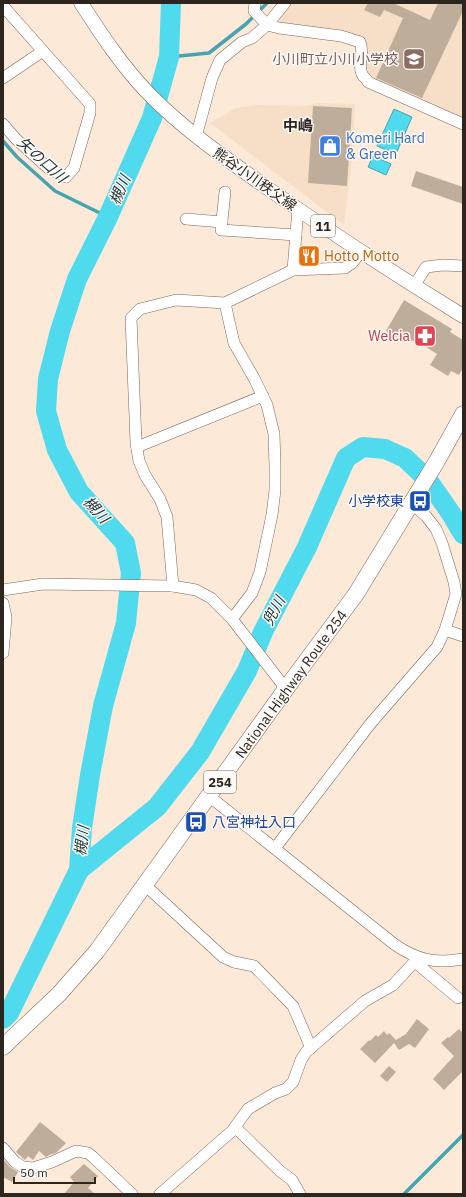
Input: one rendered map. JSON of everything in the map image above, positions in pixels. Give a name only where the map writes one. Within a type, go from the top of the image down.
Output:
[{"type":"highway","name":"National Highway Route 254","points":[[3,1047],[59,994],[97,952],[356,594],[437,461],[463,414]]},
{"type":"main road","name":"熊谷小川秩父線","points":[[81,3],[103,37],[127,69],[149,94],[192,133],[361,252],[463,316]]},
{"type":"street","points":[[255,3],[254,11],[267,24],[279,28],[341,36],[360,42],[362,48],[360,66],[362,74],[368,82],[463,124]]},
{"type":"street","points":[[192,133],[220,60],[242,42],[252,38],[267,24],[285,3]]},
{"type":"street","points":[[3,6],[90,104],[90,113],[74,168],[66,177],[48,168],[16,139],[3,124]]},
{"type":"street","points":[[3,78],[42,51]]},
{"type":"street","points":[[225,192],[221,230],[296,235]]},
{"type":"street","points":[[293,270],[298,209]]},
{"type":"street","points":[[186,219],[222,222]]},
{"type":"street","points":[[171,586],[167,517],[160,498],[142,468],[136,447],[131,318],[140,308],[176,300],[226,304],[293,270],[345,268],[352,263],[361,252]]},
{"type":"street","points":[[414,286],[426,267],[443,265],[463,266]]},
{"type":"street","points":[[226,304],[234,343],[268,405],[274,434],[275,490],[272,515],[260,572],[252,593],[235,622]]},
{"type":"street","points":[[136,447],[263,396]]},
{"type":"street","points":[[275,848],[371,723],[437,646],[445,630],[456,594],[454,582],[436,529],[413,501]]},
{"type":"street","points":[[3,590],[43,584],[103,584],[171,586],[196,590],[211,598],[235,622],[286,690]]},
{"type":"street","points":[[3,602],[6,617],[3,653]]},
{"type":"street","points":[[445,630],[463,636]]},
{"type":"street","points":[[209,796],[416,960],[458,998]]},
{"type":"street","points":[[145,885],[223,958],[254,966],[294,1006],[311,1048]]},
{"type":"street","points":[[416,960],[450,961],[463,959]]},
{"type":"street","points":[[160,1194],[232,1131],[248,1109],[294,1082],[301,1060],[306,1052],[365,1001],[393,985],[416,960]]},
{"type":"street","points":[[235,1127],[280,1171],[292,1180],[300,1194]]},
{"type":"street","points":[[3,1148],[15,1162],[22,1167],[33,1168],[52,1162],[76,1151],[88,1153],[94,1156],[132,1194]]},
{"type":"shaded area","name":"小川町立小川小学校","points":[[290,3],[463,3],[463,119],[373,80],[365,70],[367,48],[282,24],[278,20]]},
{"type":"shaded area","points":[[318,103],[355,104],[353,150],[344,225],[210,123],[236,108],[256,105],[306,106]]},
{"type":"water","points":[[394,109],[412,117],[396,154],[377,146]]},
{"type":"water","points":[[373,156],[391,164],[386,175],[368,167]]},
{"type":"building","points":[[368,3],[393,3],[430,20],[438,3],[463,3],[463,11],[422,98],[376,78],[403,18],[384,10],[380,17],[364,10]]},
{"type":"building","name":"Komeri Hard & Green","points":[[313,106],[352,108],[347,186],[308,183]]},
{"type":"building","points":[[416,171],[463,187],[463,204],[411,186]]},
{"type":"building","name":"Hotto Motto","points":[[302,249],[317,251],[316,262],[301,262]]},
{"type":"building","name":"Welcia","points":[[404,300],[452,329],[450,332],[463,340],[463,368],[459,375],[451,371],[448,376],[430,365],[437,354],[417,341],[401,340],[386,331]]},
{"type":"building","points":[[417,1019],[429,1029],[415,1048],[409,1044],[399,1050],[394,1043],[375,1063],[360,1049],[369,1040],[370,1041],[376,1035],[378,1037],[384,1031],[387,1035],[389,1033],[396,1040],[406,1034]]},
{"type":"building","points":[[459,1029],[463,1033],[463,1071],[444,1090],[433,1079],[454,1056],[441,1043]]},
{"type":"building","points":[[389,1066],[396,1072],[387,1082],[380,1076]]},
{"type":"building","points":[[40,1122],[66,1143],[56,1153],[46,1157],[39,1151],[33,1160],[28,1156],[25,1160],[16,1152]]},
{"type":"building","points":[[3,1159],[10,1167],[18,1172],[12,1182],[3,1177]]},
{"type":"building","points":[[84,1164],[98,1176],[88,1188],[95,1194],[64,1194],[74,1182],[70,1177]]},
{"type":"waterway","name":"槻川","points":[[3,1019],[9,1013],[79,870],[82,828],[90,775],[103,706],[126,623],[131,573],[125,543],[79,492],[57,450],[46,411],[48,379],[60,331],[77,279],[108,217],[152,118],[169,57],[171,3]]},
{"type":"waterway","points":[[169,57],[209,53],[246,24],[267,3]]},
{"type":"waterway","name":"矢の口川","points":[[3,141],[17,157],[55,191],[108,217]]},
{"type":"waterway","name":"兜川","points":[[79,870],[157,807],[200,752],[247,671],[263,632],[307,547],[346,458],[363,447],[385,449],[405,458],[427,479],[452,515],[463,534]]},
{"type":"waterway","points":[[404,1194],[463,1135]]},
{"type":"place","name":"小川町立小川小学校","points":[[414,59]]},
{"type":"place","name":"Komeri Hard & Green","points":[[330,146]]},
{"type":"place","name":"Hotto Motto","points":[[309,256]]},
{"type":"place","name":"Welcia","points":[[425,336]]},
{"type":"place","name":"小学校東","points":[[420,501]]},
{"type":"place","name":"八宮神社入口","points":[[196,822]]},
{"type":"district","name":"中嶋","points":[[298,126]]}]
